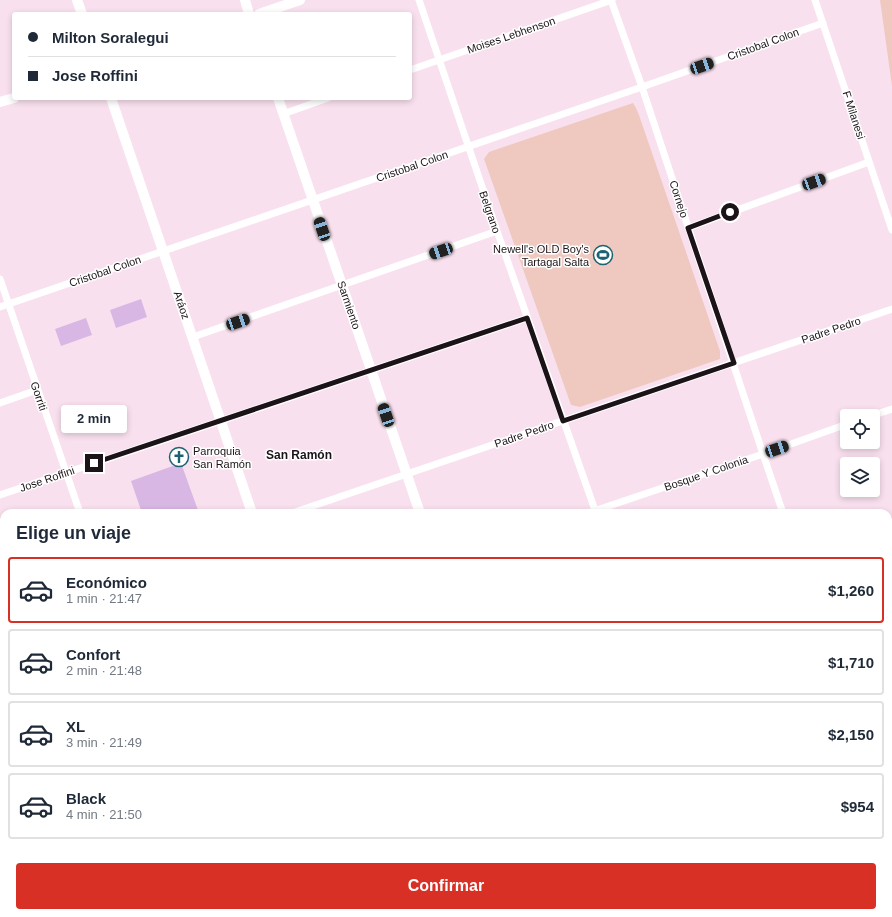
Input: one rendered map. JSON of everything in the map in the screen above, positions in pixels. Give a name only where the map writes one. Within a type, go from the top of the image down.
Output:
[{"type":"street","points":[[77,0],[81,12]]},
{"type":"street","points":[[244,0],[248,12]]},
{"type":"street","points":[[265,12],[300,0]]},
{"type":"street","name":"Belgrano","points":[[419,0],[592,509]]},
{"type":"street","name":"Moises Lebhenson","points":[[412,69],[611,0]]},
{"type":"street","name":"Cornejo","points":[[611,0],[642,87],[783,509]]},
{"type":"street","name":"F Milanesi","points":[[815,0],[892,230]]},
{"type":"street","name":"Cristobal Colon","points":[[0,307],[313,201],[823,23]]},
{"type":"street","points":[[0,102],[12,99]]},
{"type":"street","name":"Aráoz","points":[[112,100],[251,509]]},
{"type":"street","name":"Sarmiento","points":[[279,100],[419,509]]},
{"type":"street","points":[[283,114],[322,100]]},
{"type":"street","points":[[688,228],[869,162]]},
{"type":"street","points":[[193,337],[497,232]]},
{"type":"street","name":"Gorriti","points":[[0,279],[79,509]]},
{"type":"street","name":"Padre Pedro","points":[[304,509],[892,309]]},
{"type":"street","name":"Jose Roffini","points":[[0,496],[527,318]]},
{"type":"street","points":[[0,403],[37,390]]},
{"type":"street","points":[[880,413],[892,408]]},
{"type":"street","name":"Bosque Y Colonia","points":[[602,509],[840,426]]},
{"type":"shaded area","points":[[880,0],[892,0],[892,86]]},
{"type":"shaded area","name":"Newell's OLD Boy's Tartagal Salta","points":[[633,103],[639,115],[720,351],[720,359],[580,407],[571,405],[484,159],[489,152]]},
{"type":"building","points":[[141,299],[147,317],[116,328],[110,310]]},
{"type":"building","points":[[86,318],[92,335],[61,346],[55,329]]},
{"type":"building","points":[[181,463],[198,509],[141,509],[131,481]]},
{"type":"place","name":"Newell's OLD Boy's Tartagal Salta","points":[[603,255]]},
{"type":"place","name":"Parroquia San Ramón","points":[[179,457]]},
{"type":"district","name":"San Ramón","points":[[299,455]]},
{"type":"route","points":[[94,463],[527,318],[563,421],[734,363],[688,228],[730,212]]}]
